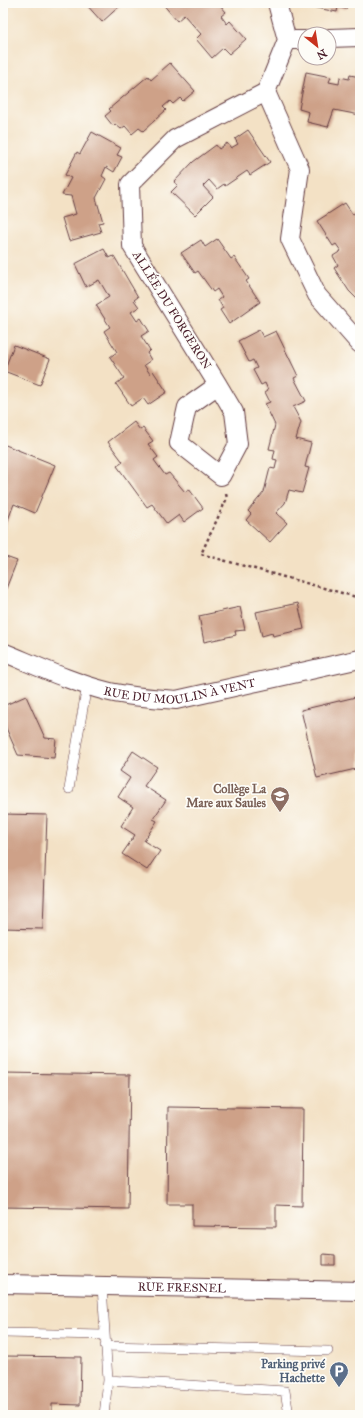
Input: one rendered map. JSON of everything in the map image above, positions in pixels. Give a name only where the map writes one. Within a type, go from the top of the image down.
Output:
[{"type":"street","points":[[277,3],[287,40],[266,92],[300,168],[290,239],[317,295],[360,344]]},
{"type":"street","points":[[337,38],[360,37]]},
{"type":"street","points":[[287,40],[297,40]]},
{"type":"street","name":"ALLÉE DU FORGERON","points":[[221,476],[238,444],[234,412],[132,246],[130,184],[175,139],[266,92]]},
{"type":"street","points":[[218,385],[187,407],[179,443],[221,476]]},
{"type":"street","name":"RUE DU MOULIN À VENT","points":[[3,652],[106,691],[145,698],[176,700],[360,659]]},
{"type":"street","name":"RUE FRESNEL","points":[[3,1284],[360,1291]]},
{"type":"lane","points":[[69,789],[87,685]]},
{"type":"lane","points":[[102,1286],[108,1380],[104,1415]]},
{"type":"lane","points":[[3,1333],[104,1335]]},
{"type":"lane","points":[[105,1346],[328,1352]]},
{"type":"lane","points":[[108,1380],[285,1391],[289,1415]]},
{"type":"path","points":[[221,476],[226,498],[201,554],[360,598]]},
{"type":"building","points":[[85,3],[123,3],[102,22]]},
{"type":"building","points":[[162,3],[222,3],[220,5],[226,12],[221,16],[227,24],[230,21],[246,39],[229,54],[223,48],[212,58],[196,39],[201,34],[184,15],[177,21]]},
{"type":"building","points":[[313,3],[347,3],[346,9],[338,7],[337,12],[312,7]]},
{"type":"building","points":[[170,63],[195,91],[183,101],[180,98],[173,104],[170,101],[163,107],[166,110],[143,131],[139,128],[132,134],[125,126],[121,129],[115,124],[113,126],[105,116],[111,111],[109,109],[148,76],[151,80]]},
{"type":"building","points":[[306,72],[331,77],[329,82],[339,84],[340,77],[349,79],[350,75],[360,77],[360,115],[334,110],[328,127],[307,122],[309,112],[299,109]]},
{"type":"building","points":[[248,130],[270,162],[250,175],[247,171],[225,186],[224,184],[217,189],[209,180],[203,186],[213,197],[195,215],[171,192],[178,185],[174,182],[193,162],[216,145],[219,149],[227,143],[231,148],[238,144],[235,139]]},
{"type":"building","points":[[92,132],[121,148],[117,155],[122,157],[114,172],[106,167],[102,176],[106,179],[96,198],[103,222],[98,223],[101,232],[69,241],[62,218],[76,214],[71,196],[62,195],[71,178],[65,175],[77,152],[80,154]]},
{"type":"building","points":[[345,203],[353,215],[356,213],[360,220],[360,302],[349,291],[334,268],[338,265],[333,256],[341,251],[336,244],[333,246],[317,221]]},
{"type":"building","points":[[217,239],[231,259],[234,257],[249,279],[246,281],[260,302],[229,324],[220,310],[223,308],[218,300],[222,297],[217,289],[213,292],[198,271],[195,273],[181,253],[201,240],[205,247]]},
{"type":"building","points":[[104,249],[109,258],[114,256],[138,297],[134,300],[139,307],[131,312],[137,321],[141,318],[149,331],[141,336],[150,350],[147,353],[151,360],[144,365],[150,374],[153,371],[167,392],[148,405],[143,398],[131,406],[116,384],[124,378],[110,357],[117,352],[104,331],[110,327],[96,305],[109,297],[99,280],[86,287],[75,264]]},
{"type":"building","points":[[259,330],[263,337],[276,331],[298,376],[294,378],[306,401],[293,407],[301,422],[296,439],[311,443],[305,467],[309,468],[302,493],[289,490],[285,503],[276,513],[287,523],[270,542],[246,520],[251,514],[248,511],[264,492],[270,468],[275,469],[277,460],[273,459],[275,450],[269,449],[275,425],[265,404],[270,402],[265,392],[268,390],[265,383],[261,385],[253,370],[257,368],[253,360],[249,362],[238,341]]},
{"type":"building","points":[[14,345],[50,359],[40,385],[4,371]]},
{"type":"building","points":[[134,422],[140,430],[143,428],[153,441],[148,444],[158,457],[154,460],[165,475],[169,473],[185,492],[189,489],[203,508],[184,522],[179,515],[167,524],[152,504],[147,507],[117,466],[123,462],[108,442]]},
{"type":"building","points":[[3,444],[55,465],[35,513],[14,504],[3,533]]},
{"type":"building","points":[[3,556],[17,561],[3,596]]},
{"type":"building","points":[[298,603],[304,629],[273,636],[272,633],[262,636],[256,612]]},
{"type":"building","points":[[240,607],[245,630],[235,631],[236,635],[204,642],[199,616]]},
{"type":"building","points":[[26,696],[45,738],[56,739],[54,758],[18,755],[3,721],[3,706]]},
{"type":"building","points":[[360,696],[360,768],[317,778],[301,710]]},
{"type":"building","points":[[133,751],[157,767],[144,786],[166,800],[153,819],[157,821],[144,841],[160,851],[147,870],[122,854],[135,835],[121,826],[133,807],[118,797],[130,778],[120,771]]},
{"type":"building","points":[[3,814],[47,815],[43,929],[3,928]]},
{"type":"building","points":[[3,1073],[130,1075],[128,1209],[3,1207]]},
{"type":"building","points":[[168,1107],[303,1109],[302,1206],[276,1205],[276,1227],[192,1226],[192,1204],[167,1204]]},
{"type":"building","points":[[323,1254],[335,1255],[335,1265],[323,1265]]},
{"type":"building","points":[[3,1356],[81,1357],[80,1405],[52,1404],[52,1415],[3,1415]]},
{"type":"place","name":"Collège La Mare aux Saules","points":[[280,813]]},
{"type":"place","name":"Parking privé Hachette","points":[[339,1388]]}]
